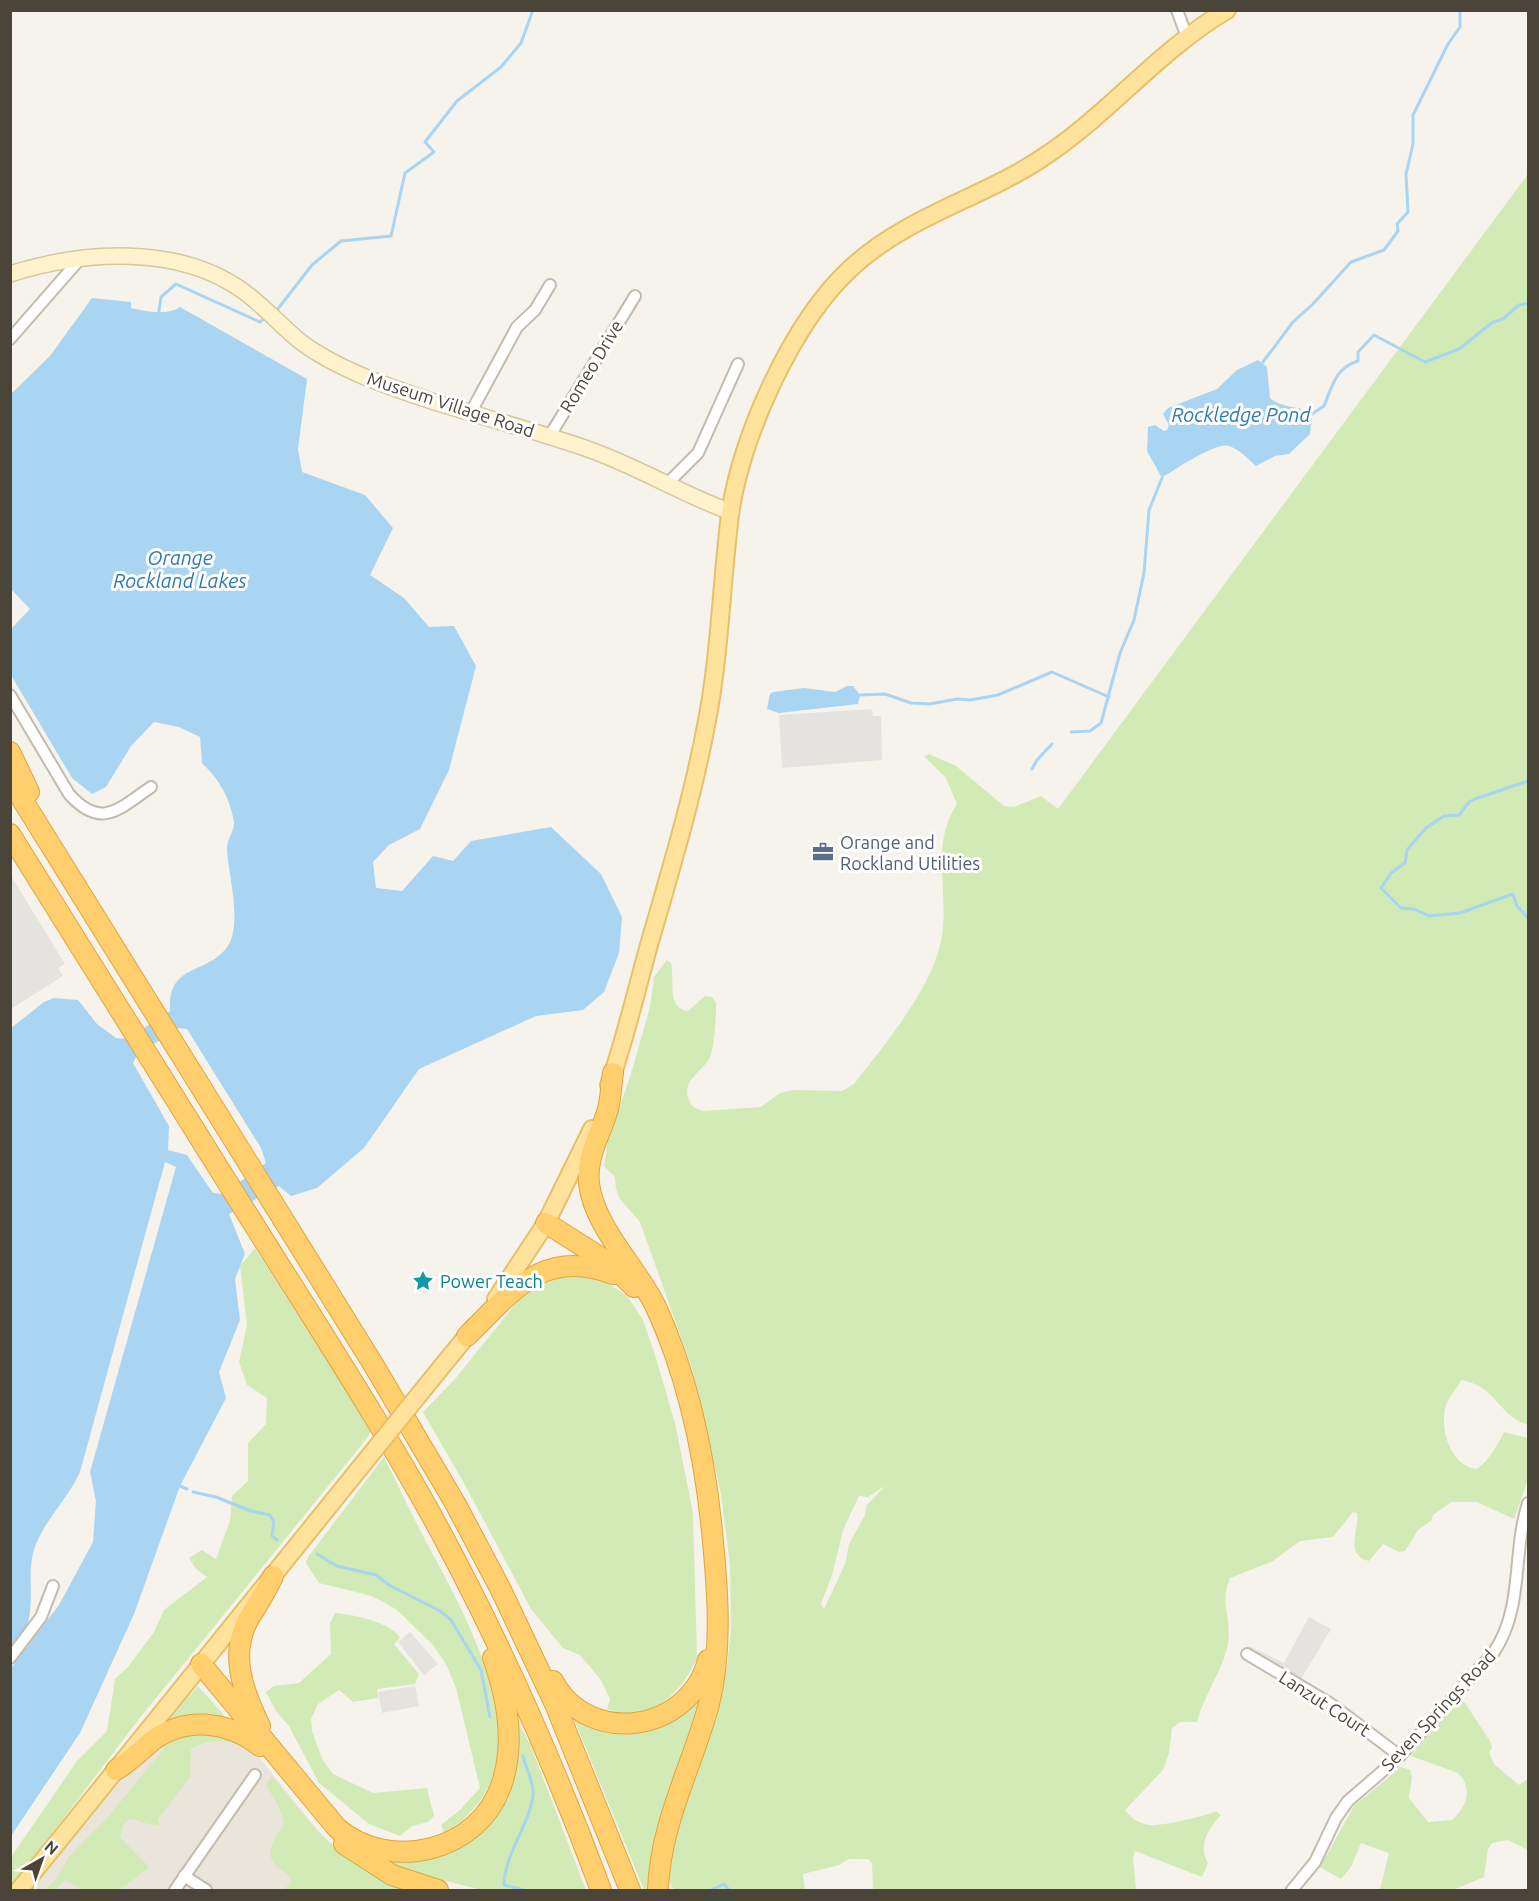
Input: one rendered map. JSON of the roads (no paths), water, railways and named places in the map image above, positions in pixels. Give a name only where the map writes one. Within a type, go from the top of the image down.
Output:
[{"type":"highway","points":[[10,752],[75,883]]},
{"type":"highway","points":[[10,780],[423,1446],[500,1588],[568,1733],[630,1890]]},
{"type":"highway","points":[[10,834],[391,1445],[462,1574],[537,1729],[601,1890]]},
{"type":"highway","points":[[500,1588],[536,1645],[556,1686],[573,1705],[589,1716],[625,1725],[655,1720],[680,1706],[701,1678],[709,1654],[707,1543],[699,1482],[687,1425],[670,1365],[652,1316],[639,1286],[600,1216],[589,1183],[590,1158],[608,1110],[613,1073]]},
{"type":"highway","points":[[546,1223],[611,1264],[639,1286],[655,1307],[669,1341],[694,1423],[708,1499],[716,1590],[717,1633],[713,1684],[697,1742],[669,1821],[662,1850],[658,1890]]},
{"type":"highway","points":[[467,1335],[520,1284],[553,1268],[569,1264],[594,1267],[639,1286]]},
{"type":"highway","points":[[199,1666],[267,1749],[343,1833],[367,1846],[391,1852],[417,1852],[441,1845],[470,1829],[494,1802],[501,1786],[507,1755],[508,1731],[499,1674],[470,1602],[462,1574]]},
{"type":"highway","points":[[273,1576],[244,1629],[239,1655],[245,1689],[267,1749],[320,1821],[346,1846],[392,1875],[438,1890]]},
{"type":"highway","points":[[116,1770],[159,1737],[193,1724],[226,1728],[246,1736],[267,1749]]},
{"type":"main road","points":[[19,1890],[467,1335],[512,1278],[546,1223],[593,1128],[613,1073],[697,773],[715,678],[731,512],[749,442],[775,380],[805,323],[851,268],[915,222],[991,189],[1034,165],[1063,144],[1188,37],[1227,10]]},
{"type":"street","points":[[1177,10],[1188,37]]},
{"type":"street","name":"Museum Village Road","points":[[10,274],[80,259],[142,258],[171,262],[212,275],[241,290],[303,343],[362,376],[620,462],[731,512]]},
{"type":"street","points":[[10,339],[80,259]]},
{"type":"street","points":[[471,412],[517,327],[535,310],[550,285]]},
{"type":"street","name":"Romeo Drive","points":[[549,437],[635,296]]},
{"type":"street","points":[[667,484],[698,453],[738,364]]},
{"type":"street","points":[[10,695],[69,794],[80,806],[92,813],[103,815],[116,812],[151,787]]},
{"type":"street","name":"Seven Springs Road","points":[[1292,1890],[1315,1862],[1336,1818],[1348,1801],[1400,1756],[1491,1656],[1504,1636],[1513,1609],[1528,1503]]},
{"type":"street","points":[[10,1658],[41,1617],[53,1586]]},
{"type":"street","name":"Lanzut Court","points":[[1247,1654],[1331,1704],[1400,1756]]},
{"type":"street","points":[[175,1890],[255,1775]]},
{"type":"street","points":[[184,1876],[206,1890]]},
{"type":"water","name":"Orange Rockland Lakes","points":[[92,298],[131,302],[131,308],[149,311],[163,312],[180,307],[307,379],[298,449],[302,472],[365,495],[393,528],[370,575],[404,598],[429,627],[454,626],[476,666],[449,770],[420,829],[389,845],[373,862],[376,888],[402,891],[433,856],[453,861],[471,841],[551,827],[601,874],[622,917],[619,953],[604,992],[583,1010],[536,1016],[419,1069],[364,1148],[317,1188],[291,1196],[279,1186],[229,1214],[245,1254],[235,1279],[240,1320],[219,1372],[226,1398],[180,1486],[134,1614],[80,1733],[11,1836],[11,1668],[59,1605],[93,1542],[96,1501],[90,1472],[176,1167],[165,1162],[80,1472],[36,1544],[31,1562],[29,1618],[24,1631],[11,1650],[11,1028],[44,1002],[54,998],[78,1000],[97,1024],[116,1038],[127,1039],[170,1011],[174,986],[180,978],[215,959],[224,951],[230,942],[234,916],[227,848],[234,822],[223,790],[202,763],[200,737],[179,727],[154,722],[131,746],[106,787],[92,794],[72,778],[11,675],[11,629],[30,609],[11,589],[11,394],[50,356]],"holes":[[[178,1028],[187,1029],[261,1148],[266,1163],[223,1194],[213,1193],[187,1155],[168,1150],[169,1126],[133,1063],[137,1055]]]},
{"type":"water","name":"Rockledge Pond","points":[[1258,360],[1267,367],[1270,398],[1280,404],[1312,414],[1310,434],[1289,454],[1275,456],[1256,466],[1236,449],[1223,446],[1195,457],[1162,478],[1147,451],[1148,427],[1155,425],[1164,431],[1167,430],[1169,425],[1163,414],[1168,408],[1217,389],[1237,370]]},
{"type":"water","points":[[847,686],[853,686],[860,695],[858,704],[779,713],[767,709],[770,694],[773,692],[804,688],[835,692]]},
{"type":"waterway","points":[[277,310],[312,265],[341,241],[391,236],[405,173],[434,152],[425,142],[457,101],[501,67],[521,43],[533,10]]},
{"type":"waterway","points":[[1263,362],[1293,322],[1313,304],[1351,262],[1384,250],[1398,231],[1397,224],[1408,212],[1406,174],[1413,144],[1413,115],[1448,44],[1460,27],[1460,10]]},
{"type":"waterway","points":[[159,311],[161,297],[176,284],[260,322],[265,318]]},
{"type":"waterway","points":[[1312,414],[1324,406],[1339,373],[1358,361],[1358,352],[1374,335],[1425,362],[1459,349],[1493,322],[1503,319],[1519,305],[1528,303]]},
{"type":"waterway","points":[[1071,732],[1090,731],[1101,723],[1120,653],[1134,620],[1144,573],[1149,510],[1162,478]]},
{"type":"waterway","points":[[860,695],[885,694],[911,703],[930,704],[957,699],[970,700],[998,695],[1052,672],[1109,697]]},
{"type":"waterway","points":[[1032,769],[1052,744]]},
{"type":"waterway","points":[[1528,781],[1475,799],[1469,802],[1459,815],[1444,816],[1426,828],[1407,850],[1405,863],[1391,873],[1381,888],[1401,908],[1414,909],[1429,916],[1460,913],[1513,894],[1517,906],[1528,918]]},
{"type":"waterway","points":[[180,1486],[187,1489]]},
{"type":"waterway","points":[[193,1492],[270,1515],[274,1522],[272,1536],[277,1540]]},
{"type":"waterway","points":[[317,1554],[337,1566],[376,1575],[389,1585],[440,1611],[451,1620],[481,1670],[490,1717]]},
{"type":"waterway","points":[[523,1756],[532,1783],[532,1802],[509,1861],[504,1885],[524,1890]]},
{"type":"waterway","points":[[711,1890],[724,1884],[729,1890]]},
{"type":"place","name":"Orange and Rockland Utilities","points":[[823,852]]},
{"type":"place","name":"Power Teach","points":[[423,1281]]}]
